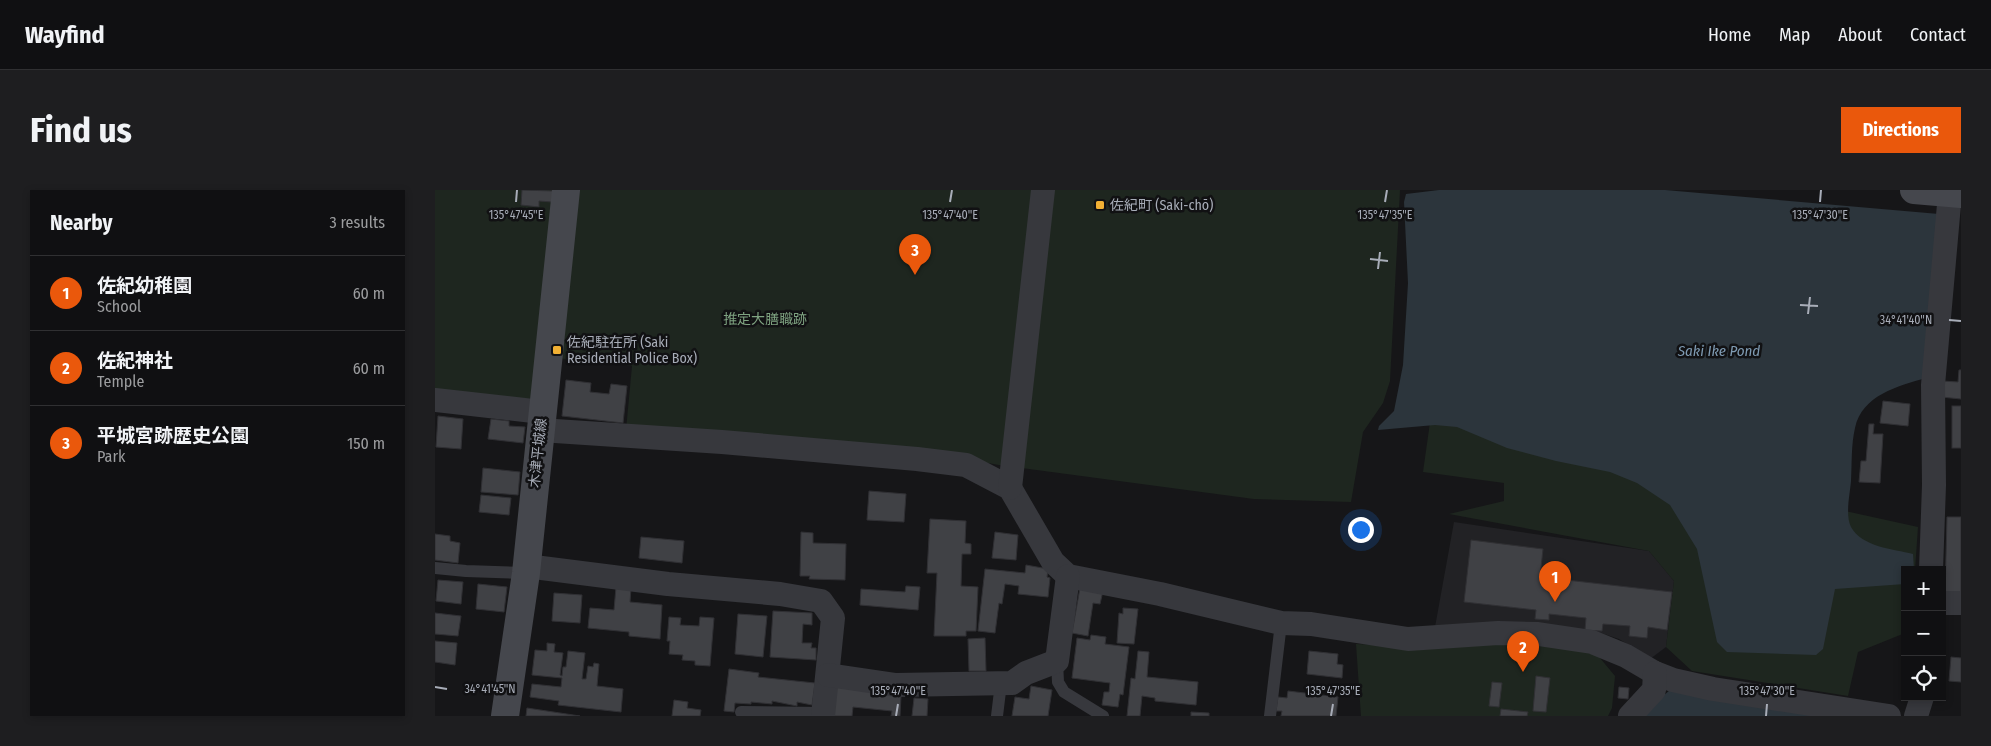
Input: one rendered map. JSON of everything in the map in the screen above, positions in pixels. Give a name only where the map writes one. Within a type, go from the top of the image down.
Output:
[{"type":"main road","name":"木津平城線","points":[[505,716],[526,570],[566,190]]},
{"type":"main road","points":[[1914,190],[1955,193]]},
{"type":"street","points":[[1009,488],[1043,190]]},
{"type":"street","points":[[1931,566],[1934,485],[1933,385],[1955,193]]},
{"type":"street","points":[[435,400],[541,421],[703,441],[966,464],[1009,488],[1053,562],[1068,576],[1160,594],[1281,623],[1311,624],[1408,639],[1498,633],[1538,634],[1591,642],[1626,656],[1655,673],[1673,680],[1713,689],[1889,716]]},
{"type":"street","points":[[526,570],[780,594],[821,601],[833,618],[823,715]]},
{"type":"street","points":[[828,675],[896,685],[1012,683],[1026,673],[1057,661],[1068,576]]},
{"type":"street","points":[[1946,603],[1961,602]]},
{"type":"street","points":[[1630,716],[1654,690],[1655,673]]},
{"type":"street","points":[[1916,716],[1920,701]]},
{"type":"lane","points":[[435,568],[466,571],[526,570]]},
{"type":"lane","points":[[1270,716],[1281,623]]},
{"type":"lane","points":[[1057,661],[1058,682],[1064,692],[1103,716]]},
{"type":"lane","points":[[997,716],[1001,683]]},
{"type":"lane","points":[[741,712],[823,715]]},
{"type":"shaded area","points":[[1454,522],[1649,551],[1674,581],[1666,647],[1650,659],[1619,639],[1598,632],[1435,627]]},
{"type":"green space","name":"推定大膳職跡","points":[[435,190],[1400,190],[1390,381],[1383,403],[1363,432],[1351,502],[1254,499],[999,465],[917,450],[626,430],[632,366],[538,356],[534,399],[435,394]]},
{"type":"green space","points":[[1434,394],[1827,507],[1918,527],[1915,566],[1901,566],[1901,635],[1858,652],[1848,696],[1692,671],[1666,647],[1674,581],[1649,551],[1449,514],[1504,501],[1504,483],[1423,472]]},
{"type":"green space","points":[[1556,642],[1595,652],[1615,676],[1612,708],[1608,716],[1361,716],[1356,644],[1421,647]]},
{"type":"water","name":"Saki Ike Pond","points":[[1439,190],[1665,190],[1939,214],[1926,378],[1893,389],[1873,400],[1865,407],[1859,417],[1853,441],[1848,511],[1849,522],[1856,534],[1870,543],[1887,549],[1913,554],[1914,566],[1901,566],[1901,584],[1835,589],[1823,649],[1816,655],[1727,652],[1717,642],[1697,549],[1670,505],[1637,483],[1610,472],[1556,461],[1507,448],[1457,427],[1435,425],[1378,430],[1379,426],[1394,411],[1403,365],[1408,283],[1404,202],[1406,194]]},
{"type":"water","points":[[1670,690],[1819,716],[1640,716]]},
{"type":"building","points":[[522,190],[553,191],[552,202],[539,201],[539,207],[521,205]]},
{"type":"building","points":[[1959,370],[1961,370],[1961,399],[1941,397],[1942,381],[1958,382]]},
{"type":"building","points":[[566,380],[591,383],[590,392],[609,394],[611,384],[627,386],[623,423],[562,416]]},
{"type":"building","points":[[1883,401],[1910,404],[1908,426],[1880,423]]},
{"type":"building","points":[[1952,406],[1961,406],[1961,448],[1952,448]]},
{"type":"building","points":[[438,416],[463,419],[461,449],[436,447]]},
{"type":"building","points":[[491,419],[509,421],[509,426],[525,427],[523,443],[488,439]]},
{"type":"building","points":[[1869,424],[1874,424],[1873,434],[1883,434],[1880,483],[1859,482],[1861,461],[1866,461]]},
{"type":"building","points":[[483,468],[520,472],[518,495],[481,492]]},
{"type":"building","points":[[869,491],[906,494],[904,522],[867,520]]},
{"type":"building","points":[[481,495],[511,498],[509,515],[479,512]]},
{"type":"building","points":[[1947,517],[1961,517],[1961,598],[1946,597]]},
{"type":"building","points":[[930,519],[966,521],[965,543],[971,544],[971,554],[962,554],[961,586],[978,587],[976,631],[966,631],[966,636],[934,636],[937,573],[927,573]]},
{"type":"building","points":[[801,532],[813,533],[813,543],[846,544],[845,580],[809,579],[810,576],[800,576]]},
{"type":"building","points":[[995,532],[1018,535],[1016,560],[992,558]]},
{"type":"building","points":[[435,534],[450,536],[450,541],[460,543],[458,563],[435,560]]},
{"type":"building","points":[[641,537],[684,541],[682,563],[639,558]]},
{"type":"building","points":[[1471,540],[1543,549],[1540,577],[1672,592],[1667,630],[1648,627],[1647,638],[1629,636],[1630,626],[1603,624],[1602,631],[1585,630],[1586,618],[1549,614],[1549,620],[1535,619],[1536,610],[1464,602]]},
{"type":"building","points":[[1026,565],[1048,569],[1047,577],[1050,578],[1048,597],[1018,594],[1019,586],[1005,584],[1002,604],[999,603],[995,633],[978,631],[985,569],[1025,573]]},
{"type":"building","points":[[438,580],[463,582],[461,604],[436,601]]},
{"type":"building","points":[[478,584],[507,587],[504,612],[476,609]]},
{"type":"building","points":[[906,586],[920,587],[918,610],[860,605],[861,589],[905,592]]},
{"type":"building","points":[[616,587],[631,588],[630,602],[662,605],[660,639],[629,636],[629,632],[588,628],[590,608],[614,610]]},
{"type":"building","points":[[1080,588],[1103,591],[1100,604],[1093,603],[1088,636],[1072,633]]},
{"type":"building","points":[[554,593],[582,595],[580,623],[552,621]]},
{"type":"building","points":[[1123,608],[1138,609],[1134,644],[1117,643],[1119,613],[1123,614]]},
{"type":"building","points":[[773,611],[812,613],[812,625],[803,624],[802,643],[812,643],[811,648],[816,648],[816,660],[770,657]]},
{"type":"building","points":[[435,613],[461,616],[458,636],[435,634]]},
{"type":"building","points":[[738,614],[767,616],[763,657],[735,654]]},
{"type":"building","points":[[669,617],[681,618],[680,625],[699,626],[700,617],[714,618],[710,666],[695,665],[695,661],[682,660],[683,655],[669,654],[670,641],[667,641]]},
{"type":"building","points":[[1091,635],[1106,637],[1105,644],[1129,647],[1123,695],[1120,694],[1118,707],[1102,705],[1104,692],[1109,692],[1110,683],[1072,678],[1077,638],[1090,640]]},
{"type":"building","points":[[985,638],[986,671],[969,671],[968,639]]},
{"type":"building","points":[[435,641],[457,643],[455,665],[435,662]]},
{"type":"building","points":[[547,643],[555,644],[554,652],[563,653],[560,675],[562,676],[563,667],[566,667],[568,651],[585,653],[582,679],[586,679],[588,666],[593,667],[594,663],[599,664],[597,686],[623,689],[621,712],[558,705],[559,701],[530,697],[532,684],[561,687],[562,678],[532,675],[535,650],[547,651]]},
{"type":"building","points":[[1138,651],[1149,652],[1147,677],[1198,682],[1196,705],[1155,701],[1155,698],[1142,696],[1140,716],[1127,716],[1131,678],[1135,679]]},
{"type":"building","points":[[1309,651],[1338,654],[1337,664],[1343,665],[1342,678],[1307,674]]},
{"type":"building","points":[[1951,657],[1961,658],[1961,682],[1949,681]]},
{"type":"building","points":[[729,669],[759,673],[758,677],[815,683],[812,705],[797,702],[797,706],[772,701],[772,704],[735,703],[734,712],[724,711]]},
{"type":"building","points":[[1536,676],[1550,678],[1546,712],[1533,711]]},
{"type":"building","points":[[1492,682],[1502,683],[1499,707],[1489,706]]},
{"type":"building","points":[[1031,686],[1052,690],[1048,716],[1012,716],[1015,697],[1029,699]]},
{"type":"building","points":[[836,687],[901,696],[900,716],[891,716],[892,711],[853,707],[852,716],[833,716]]},
{"type":"building","points":[[1619,687],[1629,688],[1628,699],[1618,698]]},
{"type":"building","points":[[1288,691],[1338,697],[1336,716],[1281,716],[1282,711],[1276,711],[1278,697],[1287,698]]},
{"type":"building","points":[[914,698],[928,699],[927,716],[912,716]]},
{"type":"building","points":[[674,700],[688,702],[687,708],[701,710],[700,716],[672,716]]},
{"type":"building","points":[[527,708],[580,716],[526,716]]},
{"type":"building","points":[[1501,709],[1528,712],[1527,716],[1500,716]]},
{"type":"building","points":[[1191,712],[1209,713],[1209,716],[1191,716]]},
{"type":"place","name":"佐紀町 (Saki-chō)","points":[[1100,205]]},
{"type":"place","name":"平城宮跡歴史公園","points":[[915,275]]},
{"type":"place","name":"佐紀駐在所 (Saki Residential Police Box)","points":[[557,350]]},
{"type":"place","name":"佐紀幼稚園","points":[[1555,602]]},
{"type":"place","name":"佐紀神社","points":[[1523,672]]}]
